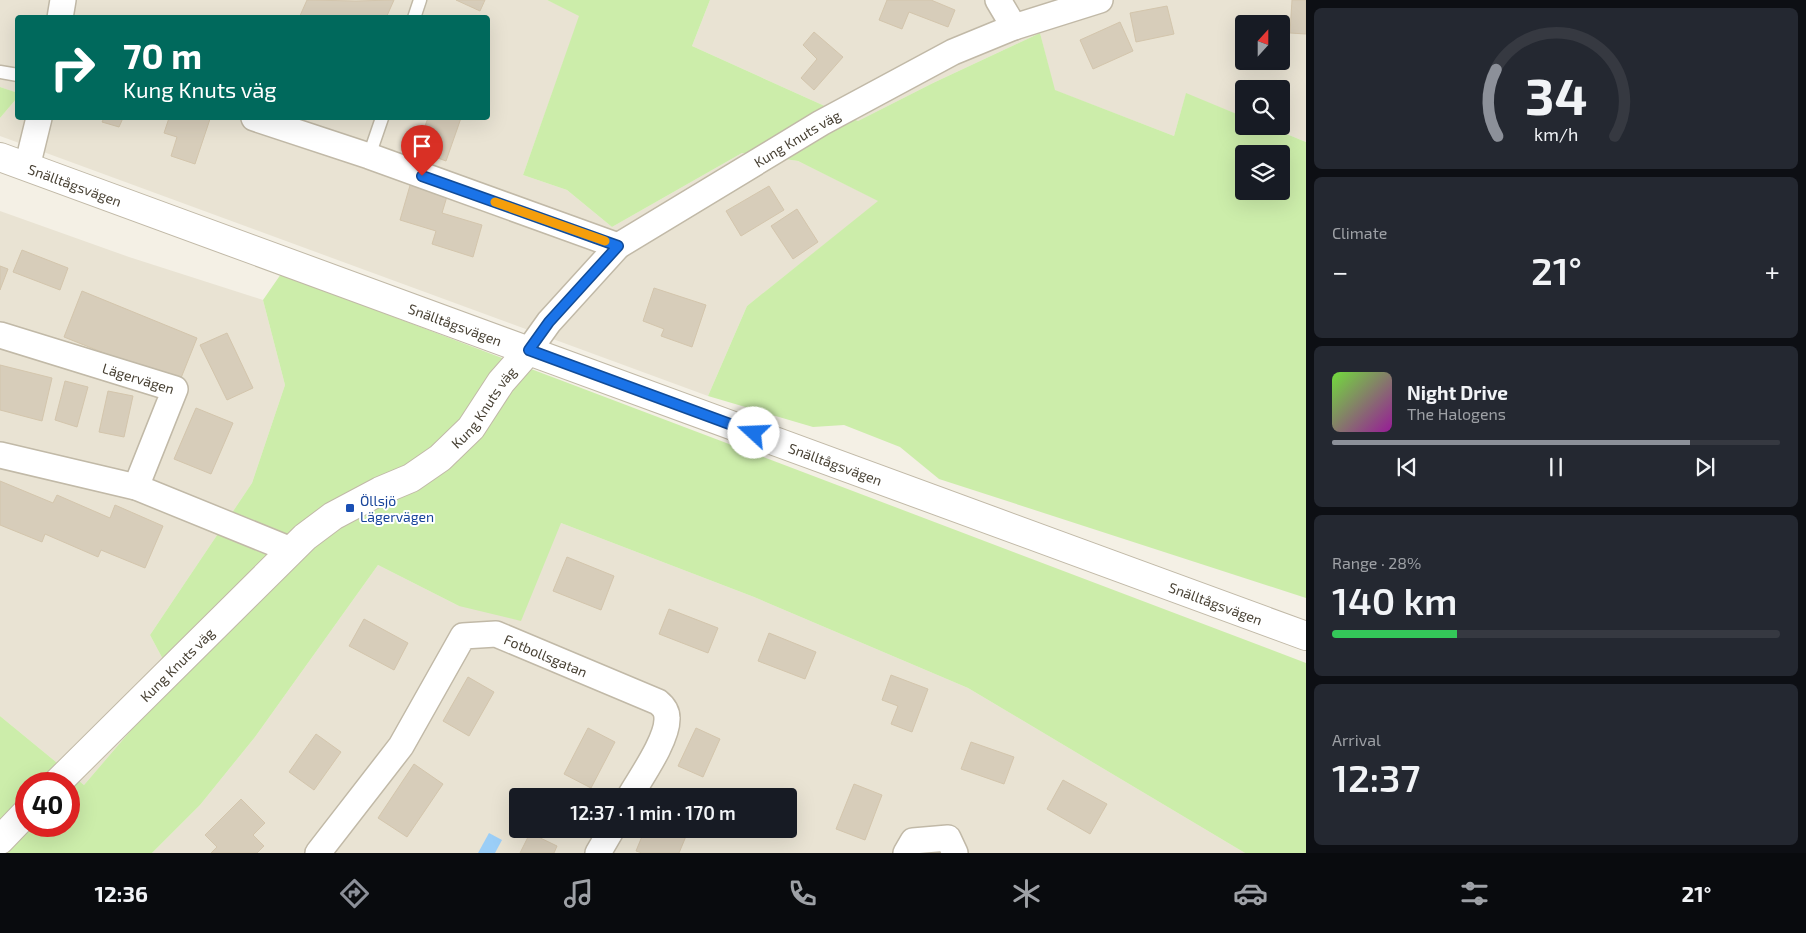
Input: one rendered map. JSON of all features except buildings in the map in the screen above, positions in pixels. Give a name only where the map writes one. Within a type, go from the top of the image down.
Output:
[{"type":"street","points":[[60,15],[63,0]]},
{"type":"street","points":[[998,0],[1014,27]]},
{"type":"street","name":"Kung Knuts väg","points":[[68,772],[305,537],[333,516],[380,491],[411,478],[440,458],[470,428],[501,382],[529,350],[549,322],[618,246],[821,123],[953,52],[1014,27],[1100,0]]},
{"type":"street","points":[[27,167],[38,120]]},
{"type":"street","points":[[260,120],[369,156],[618,246]]},
{"type":"street","name":"Snälltågsvägen","points":[[0,157],[1306,636]]},
{"type":"street","name":"Lägervägen","points":[[0,335],[175,389],[136,487]]},
{"type":"street","points":[[0,455],[136,487],[290,550]]},
{"type":"street","name":"Fotbollsgatan","points":[[318,853],[401,746],[463,636],[496,634],[658,702],[665,708],[668,717],[664,735],[634,788]]},
{"type":"street","points":[[0,840],[15,824]]},
{"type":"street","points":[[598,853],[607,838]]},
{"type":"street","points":[[906,853],[913,841],[948,838],[955,853]]},
{"type":"lane","points":[[415,15],[420,0]]},
{"type":"lane","points":[[0,72],[15,74]]},
{"type":"lane","points":[[369,156],[381,120]]},
{"type":"shaded area","points":[[0,0],[547,0],[580,15],[523,175],[567,190],[612,227],[742,153],[798,161],[879,201],[747,306],[708,396],[0,136],[0,118],[15,100],[15,120],[490,120],[490,15],[15,15],[15,92],[0,87]]},
{"type":"shaded area","points":[[710,0],[1306,0],[1306,142],[1289,135],[1290,80],[1235,80],[1235,113],[1186,94],[1174,136],[1054,90],[1040,33],[933,83],[858,121],[692,46]]},
{"type":"shaded area","points":[[0,211],[129,257],[263,300],[285,385],[252,483],[150,635],[174,680],[84,785],[80,782],[80,772],[68,772],[0,716]]},
{"type":"shaded area","points":[[561,523],[754,597],[968,688],[1245,853],[152,853],[200,805],[255,737],[378,565],[459,606]]},
{"type":"green space","points":[[547,0],[710,0],[692,46],[858,121],[933,83],[1040,33],[1055,90],[1174,136],[1186,93],[1235,113],[1235,135],[1289,135],[1306,142],[1306,598],[939,479],[900,447],[844,425],[813,427],[708,396],[747,306],[878,201],[798,161],[742,153],[612,227],[567,190],[523,175],[579,16]]},
{"type":"green space","points":[[0,87],[15,92],[15,100],[0,118]]},
{"type":"green space","points":[[281,274],[1306,663],[1306,853],[1245,853],[968,688],[754,597],[561,523],[521,621],[459,606],[378,565],[255,737],[200,805],[152,853],[0,853],[0,716],[68,772],[15,772],[15,837],[80,837],[80,782],[84,785],[174,680],[150,635],[252,483],[285,385],[263,300]]},
{"type":"water","points":[[489,833],[502,840],[495,853],[478,853]]},
{"type":"slow traffic","points":[[495,202],[605,241]]},
{"type":"place","name":"Öllsjö Lägervägen","points":[[350,508]]},
{"type":"route","points":[[422,176],[618,246],[549,322],[529,350],[754,433]]}]
